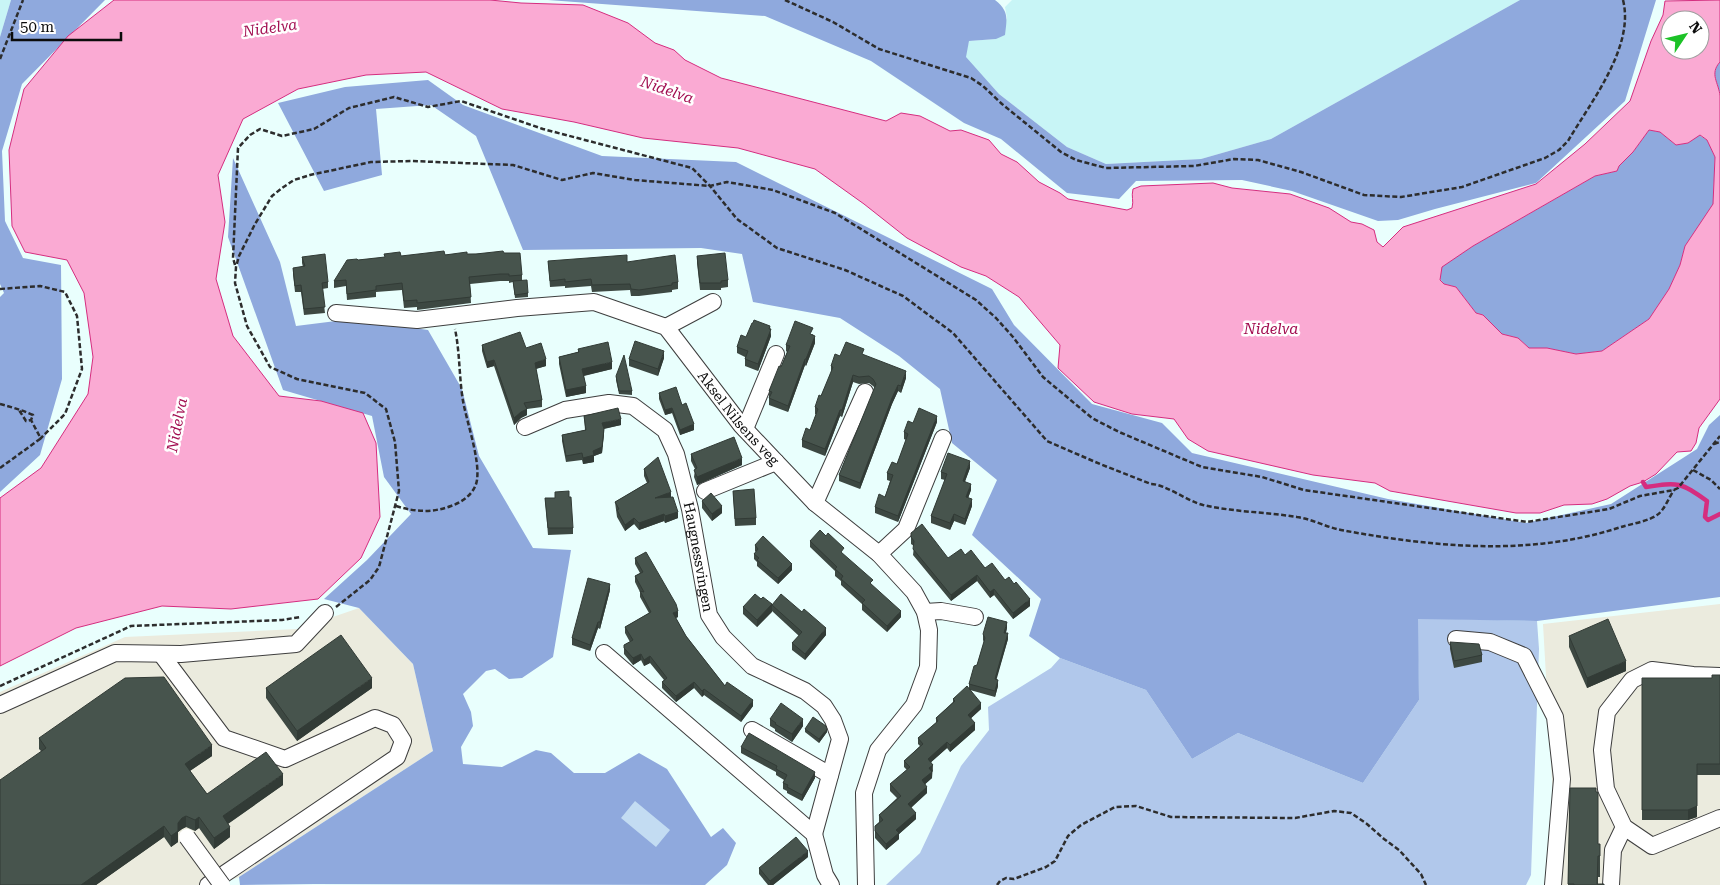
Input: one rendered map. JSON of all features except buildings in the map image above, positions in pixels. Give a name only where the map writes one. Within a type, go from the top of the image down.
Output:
[{"type":"street","points":[[336,312],[417,320],[517,308],[594,302],[666,327],[713,302]]},
{"type":"street","name":"Aksel Nilsens veg","points":[[666,327],[745,429],[815,503],[879,554],[914,592],[925,612],[929,630],[928,668],[914,704],[878,750],[864,793],[866,885]]},
{"type":"street","points":[[745,429],[776,354]]},
{"type":"street","points":[[815,503],[865,392]]},
{"type":"street","name":"Haugnessvingen","points":[[525,427],[565,410],[609,403],[633,406],[665,430],[676,454],[690,509],[709,615],[723,637],[752,666],[805,691],[824,706],[833,720],[840,739],[814,834]]},
{"type":"street","points":[[879,554],[906,529],[943,438]]},
{"type":"street","points":[[705,491],[776,462]]},
{"type":"street","points":[[925,612],[941,611],[976,616]]},
{"type":"street","points":[[0,705],[114,653],[181,654],[296,644],[325,613]]},
{"type":"street","points":[[1456,639],[1490,642],[1524,656],[1555,717],[1562,779],[1553,885]]},
{"type":"street","points":[[604,653],[814,834],[825,875],[831,885]]},
{"type":"street","points":[[161,654],[224,738],[285,759],[375,718],[393,725],[403,741],[397,757],[208,885]]},
{"type":"street","points":[[1720,676],[1693,676],[1652,670],[1632,680],[1607,712],[1602,750],[1606,789],[1624,827],[1652,846],[1720,818]]},
{"type":"street","points":[[752,730],[830,775]]},
{"type":"street","points":[[1611,885],[1613,850],[1624,827]]},
{"type":"street","points":[[187,837],[222,885]]},
{"type":"path","points":[[0,59],[23,0]]},
{"type":"path","points":[[785,0],[833,22],[879,48],[971,78],[984,86],[1002,104],[1061,152],[1076,160],[1106,168],[1194,166],[1234,159],[1258,160],[1301,172],[1364,195],[1401,197],[1462,187],[1545,158],[1559,150],[1568,141],[1611,68],[1624,31],[1625,7],[1623,0]]},
{"type":"path","points":[[236,267],[233,258],[238,148],[250,135],[260,129],[282,136],[314,129],[349,108],[394,97],[428,107],[461,101],[543,129],[692,168],[710,186],[737,219],[777,248],[845,270],[904,296],[953,333],[1047,441],[1152,484],[1159,484],[1169,491],[1202,505],[1299,517],[1338,530],[1436,544],[1514,547],[1568,541],[1610,531],[1658,515],[1674,490]]},
{"type":"path","points":[[0,289],[40,286],[65,292],[77,316],[82,369],[66,414],[40,439],[0,468]]},
{"type":"path","points":[[396,506],[429,512],[443,509],[460,503],[468,496],[477,482],[477,468],[463,401],[458,342],[452,316]]},
{"type":"path","points":[[0,404],[33,415],[31,420],[40,439]]},
{"type":"path","points":[[1678,488],[1720,436]]},
{"type":"path","points":[[1712,445],[1720,442]]},
{"type":"path","points":[[1692,469],[1711,480],[1720,489]]},
{"type":"path","points":[[997,885],[1006,878],[1014,879],[1046,867],[1055,861],[1068,836],[1081,825],[1115,807],[1136,806],[1171,817],[1295,818],[1334,811],[1351,814],[1367,824],[1399,850],[1421,874],[1426,885]]},
{"type":"shaded area","points":[[0,0],[11,0],[0,37]]},
{"type":"shaded area","points":[[11,0],[105,0],[22,84],[2,151],[5,221],[23,258],[61,265],[62,379],[40,455],[0,492],[0,297],[4,293],[0,284],[0,37]]},
{"type":"shaded area","points":[[548,0],[995,0],[1005,11],[1005,35],[996,39],[969,41],[966,57],[999,94],[1067,147],[1106,164],[1201,159],[1271,139],[1520,0],[1656,0],[1625,101],[1536,183],[1398,220],[1378,221],[1292,191],[1242,180],[1136,181],[1119,199],[1067,193],[1001,139],[964,123],[871,61],[765,16]]},
{"type":"shaded area","points":[[1012,0],[1520,0],[1271,139],[1201,159],[1106,164],[1067,147],[999,94],[965,57],[969,41],[996,39],[1007,18],[1005,7]]},
{"type":"shaded area","points":[[1720,62],[1720,96],[1715,71]]},
{"type":"shaded area","points":[[428,80],[463,105],[602,156],[736,162],[992,289],[1014,325],[1092,404],[1162,423],[1192,453],[1388,499],[1526,523],[1611,504],[1697,449],[1709,425],[1720,415],[1720,597],[1537,621],[1418,619],[1419,700],[1363,783],[1238,733],[1192,759],[1146,690],[1060,658],[1029,636],[1041,599],[972,535],[997,480],[952,443],[940,389],[899,356],[840,318],[753,302],[742,254],[701,248],[523,250],[476,136],[431,105],[376,109],[382,175],[324,191],[278,103],[345,87]]},
{"type":"shaded area","points":[[1649,130],[1660,132],[1676,145],[1688,143],[1699,135],[1707,140],[1715,157],[1713,204],[1685,246],[1680,265],[1669,289],[1649,319],[1602,351],[1576,354],[1547,348],[1529,348],[1518,338],[1502,334],[1483,315],[1476,313],[1456,287],[1444,284],[1440,279],[1441,267],[1473,246],[1595,176],[1617,171]]},
{"type":"shaded area","points":[[233,158],[280,262],[296,326],[352,319],[428,330],[462,389],[479,456],[533,548],[571,550],[553,657],[522,678],[509,679],[495,669],[486,671],[463,694],[471,712],[473,726],[461,747],[463,764],[502,767],[536,750],[551,753],[574,773],[605,773],[639,753],[667,769],[711,837],[723,828],[736,843],[727,865],[705,885],[240,885],[239,877],[433,751],[413,664],[359,608],[324,599],[367,560],[411,514],[384,477],[372,416],[283,390],[228,237]]},
{"type":"shaded area","points":[[1720,604],[1720,885],[1558,885],[1543,624]]},
{"type":"shaded area","points":[[359,608],[413,664],[433,751],[239,877],[218,885],[0,885],[0,692],[125,637],[298,629]]},
{"type":"shaded area","points":[[1417,618],[1537,621],[1539,649],[1531,875],[1526,885],[886,885],[920,853],[961,766],[989,730],[988,707],[1051,668],[1060,658],[1146,690],[1192,759],[1238,733],[1363,783],[1419,700]]},
{"type":"shaded area","points":[[635,801],[670,830],[656,847],[621,818]]},
{"type":"water","name":"Nidelva","points":[[114,0],[490,0],[583,5],[628,23],[655,43],[674,50],[685,60],[721,78],[886,121],[901,113],[920,116],[950,131],[961,130],[989,140],[1001,154],[1017,162],[1039,182],[1068,199],[1127,210],[1132,208],[1133,189],[1141,186],[1213,183],[1232,188],[1290,194],[1329,208],[1351,222],[1362,224],[1374,230],[1377,242],[1383,247],[1403,227],[1536,184],[1585,144],[1630,101],[1651,41],[1660,22],[1660,60],[1710,60],[1710,10],[1664,10],[1665,1],[1720,0],[1720,62],[1715,75],[1720,96],[1720,399],[1699,428],[1696,443],[1691,451],[1677,452],[1656,474],[1607,499],[1592,504],[1564,505],[1540,513],[1516,513],[1390,491],[1375,483],[1313,475],[1208,451],[1188,439],[1174,419],[1132,414],[1094,402],[1058,368],[1060,345],[1019,297],[986,276],[961,267],[907,238],[815,169],[738,148],[643,138],[574,122],[502,109],[426,72],[366,75],[298,89],[243,119],[218,175],[225,222],[216,279],[233,336],[279,396],[321,401],[363,413],[376,443],[380,517],[361,558],[318,599],[231,609],[162,606],[76,628],[0,666],[0,498],[41,468],[88,394],[93,357],[84,293],[67,260],[25,252],[12,226],[9,150],[24,89],[68,36]],"holes":[[[1649,130],[1660,132],[1676,145],[1688,143],[1700,135],[1707,140],[1715,157],[1713,204],[1685,246],[1680,265],[1669,289],[1649,319],[1602,351],[1576,354],[1547,348],[1529,348],[1518,338],[1502,334],[1483,315],[1476,313],[1456,287],[1444,284],[1440,280],[1442,267],[1473,246],[1595,176],[1617,171]]]},
{"type":"waterway","points":[[1643,482],[1646,487],[1665,484],[1685,487],[1707,501],[1705,517],[1708,520],[1720,514]]}]
